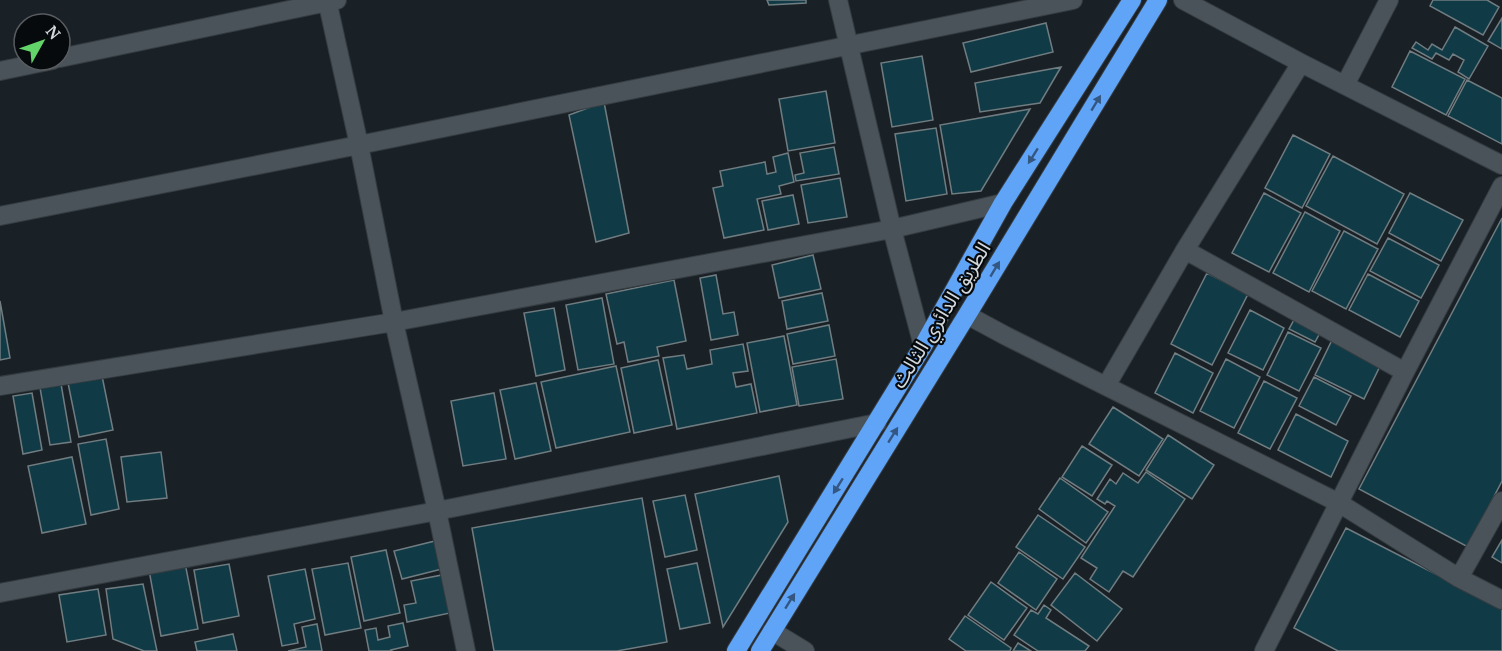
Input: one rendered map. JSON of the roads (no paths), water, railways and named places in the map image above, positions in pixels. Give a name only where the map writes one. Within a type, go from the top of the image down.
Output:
[{"type":"highway","name":"الطريق الدائري الثالث","points":[[736,651],[923,346],[1003,203],[1132,0]]},
{"type":"highway","name":"الطريق الدائري الثالث","points":[[760,651],[1158,0]]},
{"type":"street","points":[[838,0],[892,229],[923,346]]},
{"type":"street","points":[[0,216],[1073,0]]},
{"type":"street","points":[[1183,0],[1345,86],[1502,165]]},
{"type":"street","points":[[1345,86],[1389,0]]},
{"type":"street","points":[[72,55],[331,1],[394,322],[466,651]]},
{"type":"street","points":[[1106,386],[1185,250],[1301,63]]},
{"type":"street","points":[[1268,650],[1405,372],[1502,186]]},
{"type":"street","points":[[0,386],[394,322],[892,229],[1003,203]]},
{"type":"street","points":[[1185,250],[1405,372]]},
{"type":"street","points":[[967,315],[1339,503],[1459,578],[1502,600]]},
{"type":"street","points":[[0,593],[437,511],[877,423]]},
{"type":"street","points":[[1459,578],[1502,501]]},
{"type":"street","points":[[772,631],[805,651]]}]
